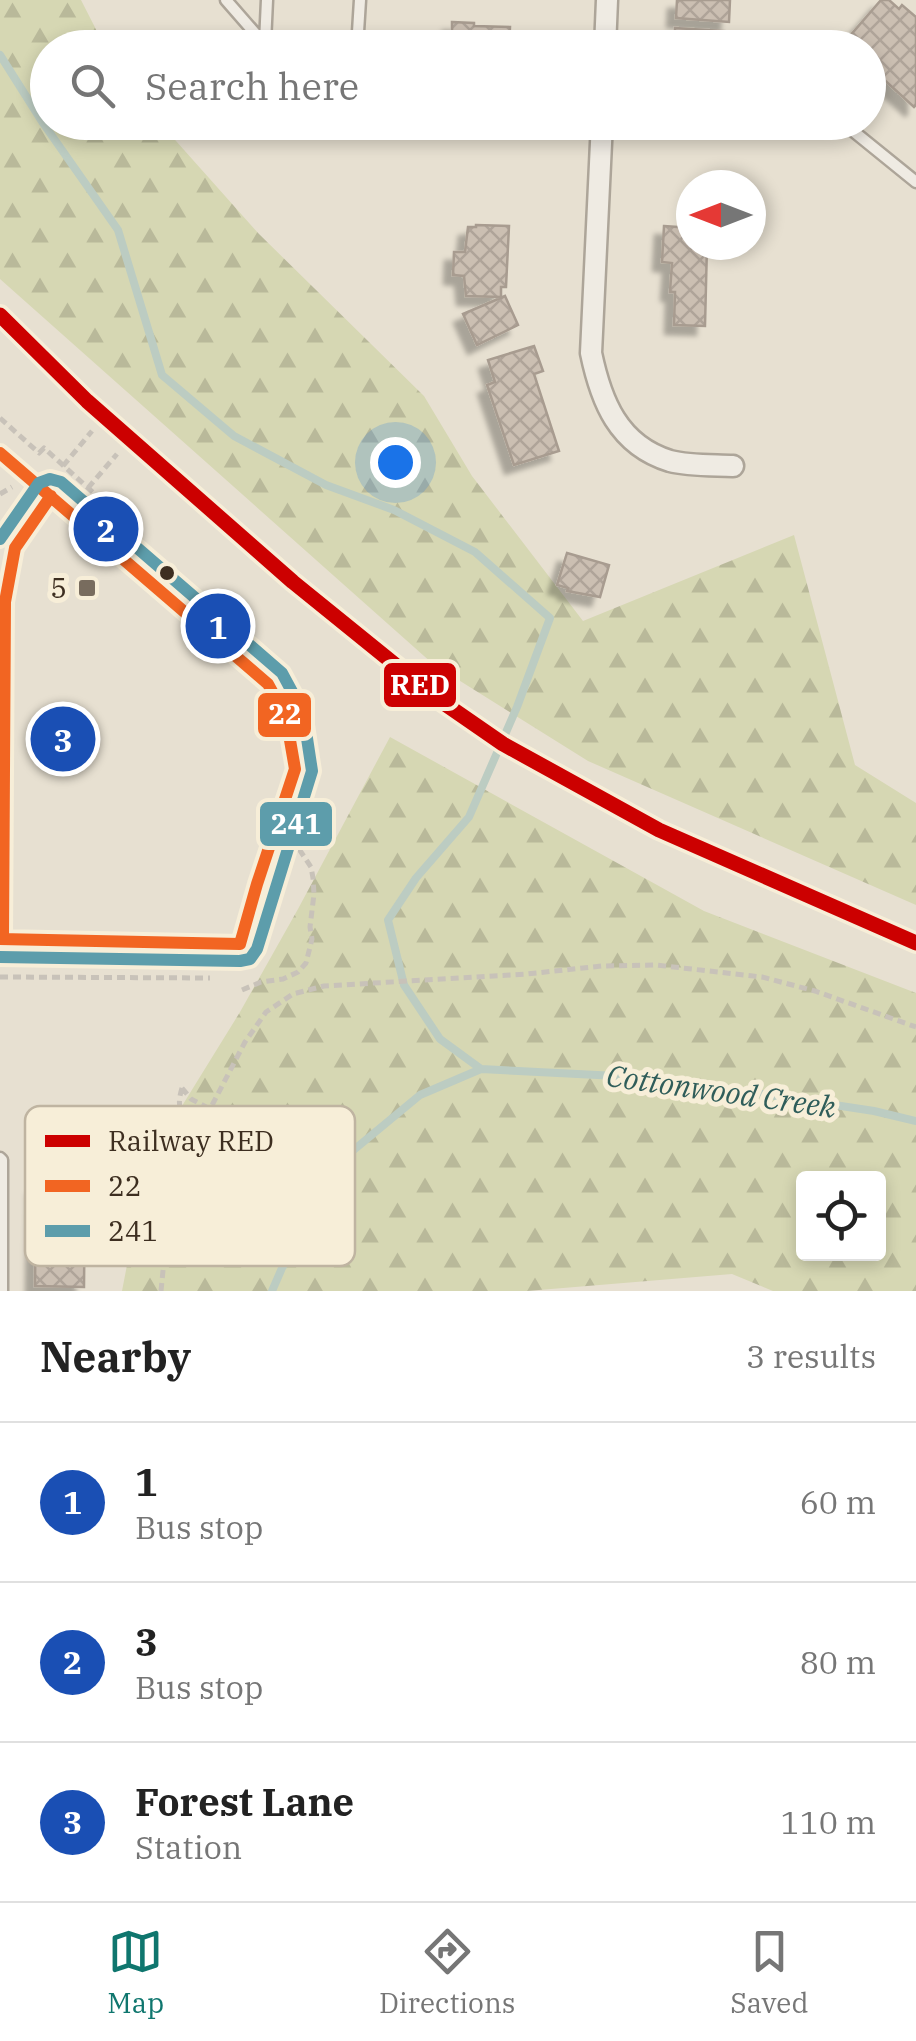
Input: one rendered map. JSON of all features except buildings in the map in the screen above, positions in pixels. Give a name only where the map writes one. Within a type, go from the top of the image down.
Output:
[{"type":"street","points":[[606,30],[607,0]]},
{"type":"street","points":[[601,140],[591,353],[598,388],[615,420],[640,447],[672,462],[733,466]]},
{"type":"lane","points":[[226,0],[253,30]]},
{"type":"lane","points":[[266,0],[267,30]]},
{"type":"lane","points":[[358,30],[360,0]]},
{"type":"lane","points":[[864,140],[916,182]]},
{"type":"lane","points":[[0,452],[51,496],[268,684],[286,717],[295,769],[240,944],[2,939],[6,602],[15,548],[51,496]]},
{"type":"lane","points":[[0,1158],[2,1291]]},
{"type":"path","points":[[0,418],[40,454],[44,448],[96,496],[92,500],[249,641]]},
{"type":"path","points":[[64,466],[92,431]]},
{"type":"path","points":[[88,488],[117,454]]},
{"type":"path","points":[[242,990],[298,972],[310,952],[314,878],[312,867],[293,840]]},
{"type":"path","points":[[212,1106],[244,1042],[266,1012],[293,994],[324,986],[656,965],[762,977],[815,991],[916,1027]]},
{"type":"path","points":[[0,977],[210,978]]},
{"type":"path","points":[[179,1106],[182,1088],[205,1106]]},
{"type":"path","points":[[161,1291],[163,1266]]},
{"type":"green space","points":[[0,0],[81,0],[96,30],[30,30],[30,140],[175,140],[259,234],[424,396],[472,476],[583,621],[794,535],[855,765],[916,803],[916,905],[588,761],[433,664],[0,279]]},
{"type":"green space","points":[[390,737],[704,911],[916,993],[916,1291],[773,1291],[732,1274],[527,1291],[122,1291],[127,1266],[355,1266],[355,1106],[182,1106],[240,1012]]},
{"type":"waterway","points":[[0,55],[30,102]]},
{"type":"waterway","points":[[55,140],[118,230],[162,375],[234,436],[326,485],[394,510],[475,552],[550,618],[469,817],[416,878],[388,920],[404,985],[440,1039],[481,1069]]},
{"type":"waterway","name":"Cottonwood Creek","points":[[355,1149],[420,1095],[481,1069],[657,1078],[916,1121]]},
{"type":"waterway","name":"Cottonwood Creek","points":[[272,1291],[283,1266]]},
{"type":"rail line","name":"RED","points":[[0,315],[87,401],[293,582],[435,697],[503,744],[659,830],[916,943]]},
{"type":"transit line","name":"22","points":[[0,453],[268,684],[286,717],[295,769],[240,944]]},
{"type":"transit line","name":"241","points":[[0,539],[39,483],[50,479],[61,482],[282,673],[303,712],[312,771],[257,949],[250,959],[0,957]]},
{"type":"transit line","name":"22","points":[[3,939],[5,602],[15,548],[51,496]]},
{"type":"transit line","name":"22","points":[[0,939],[240,944]]},
{"type":"place","name":"3","points":[[106,529]]},
{"type":"place","name":"5","points":[[87,588]]},
{"type":"place","name":"1","points":[[218,626]]},
{"type":"place","name":"Forest Lane","points":[[63,739]]}]
